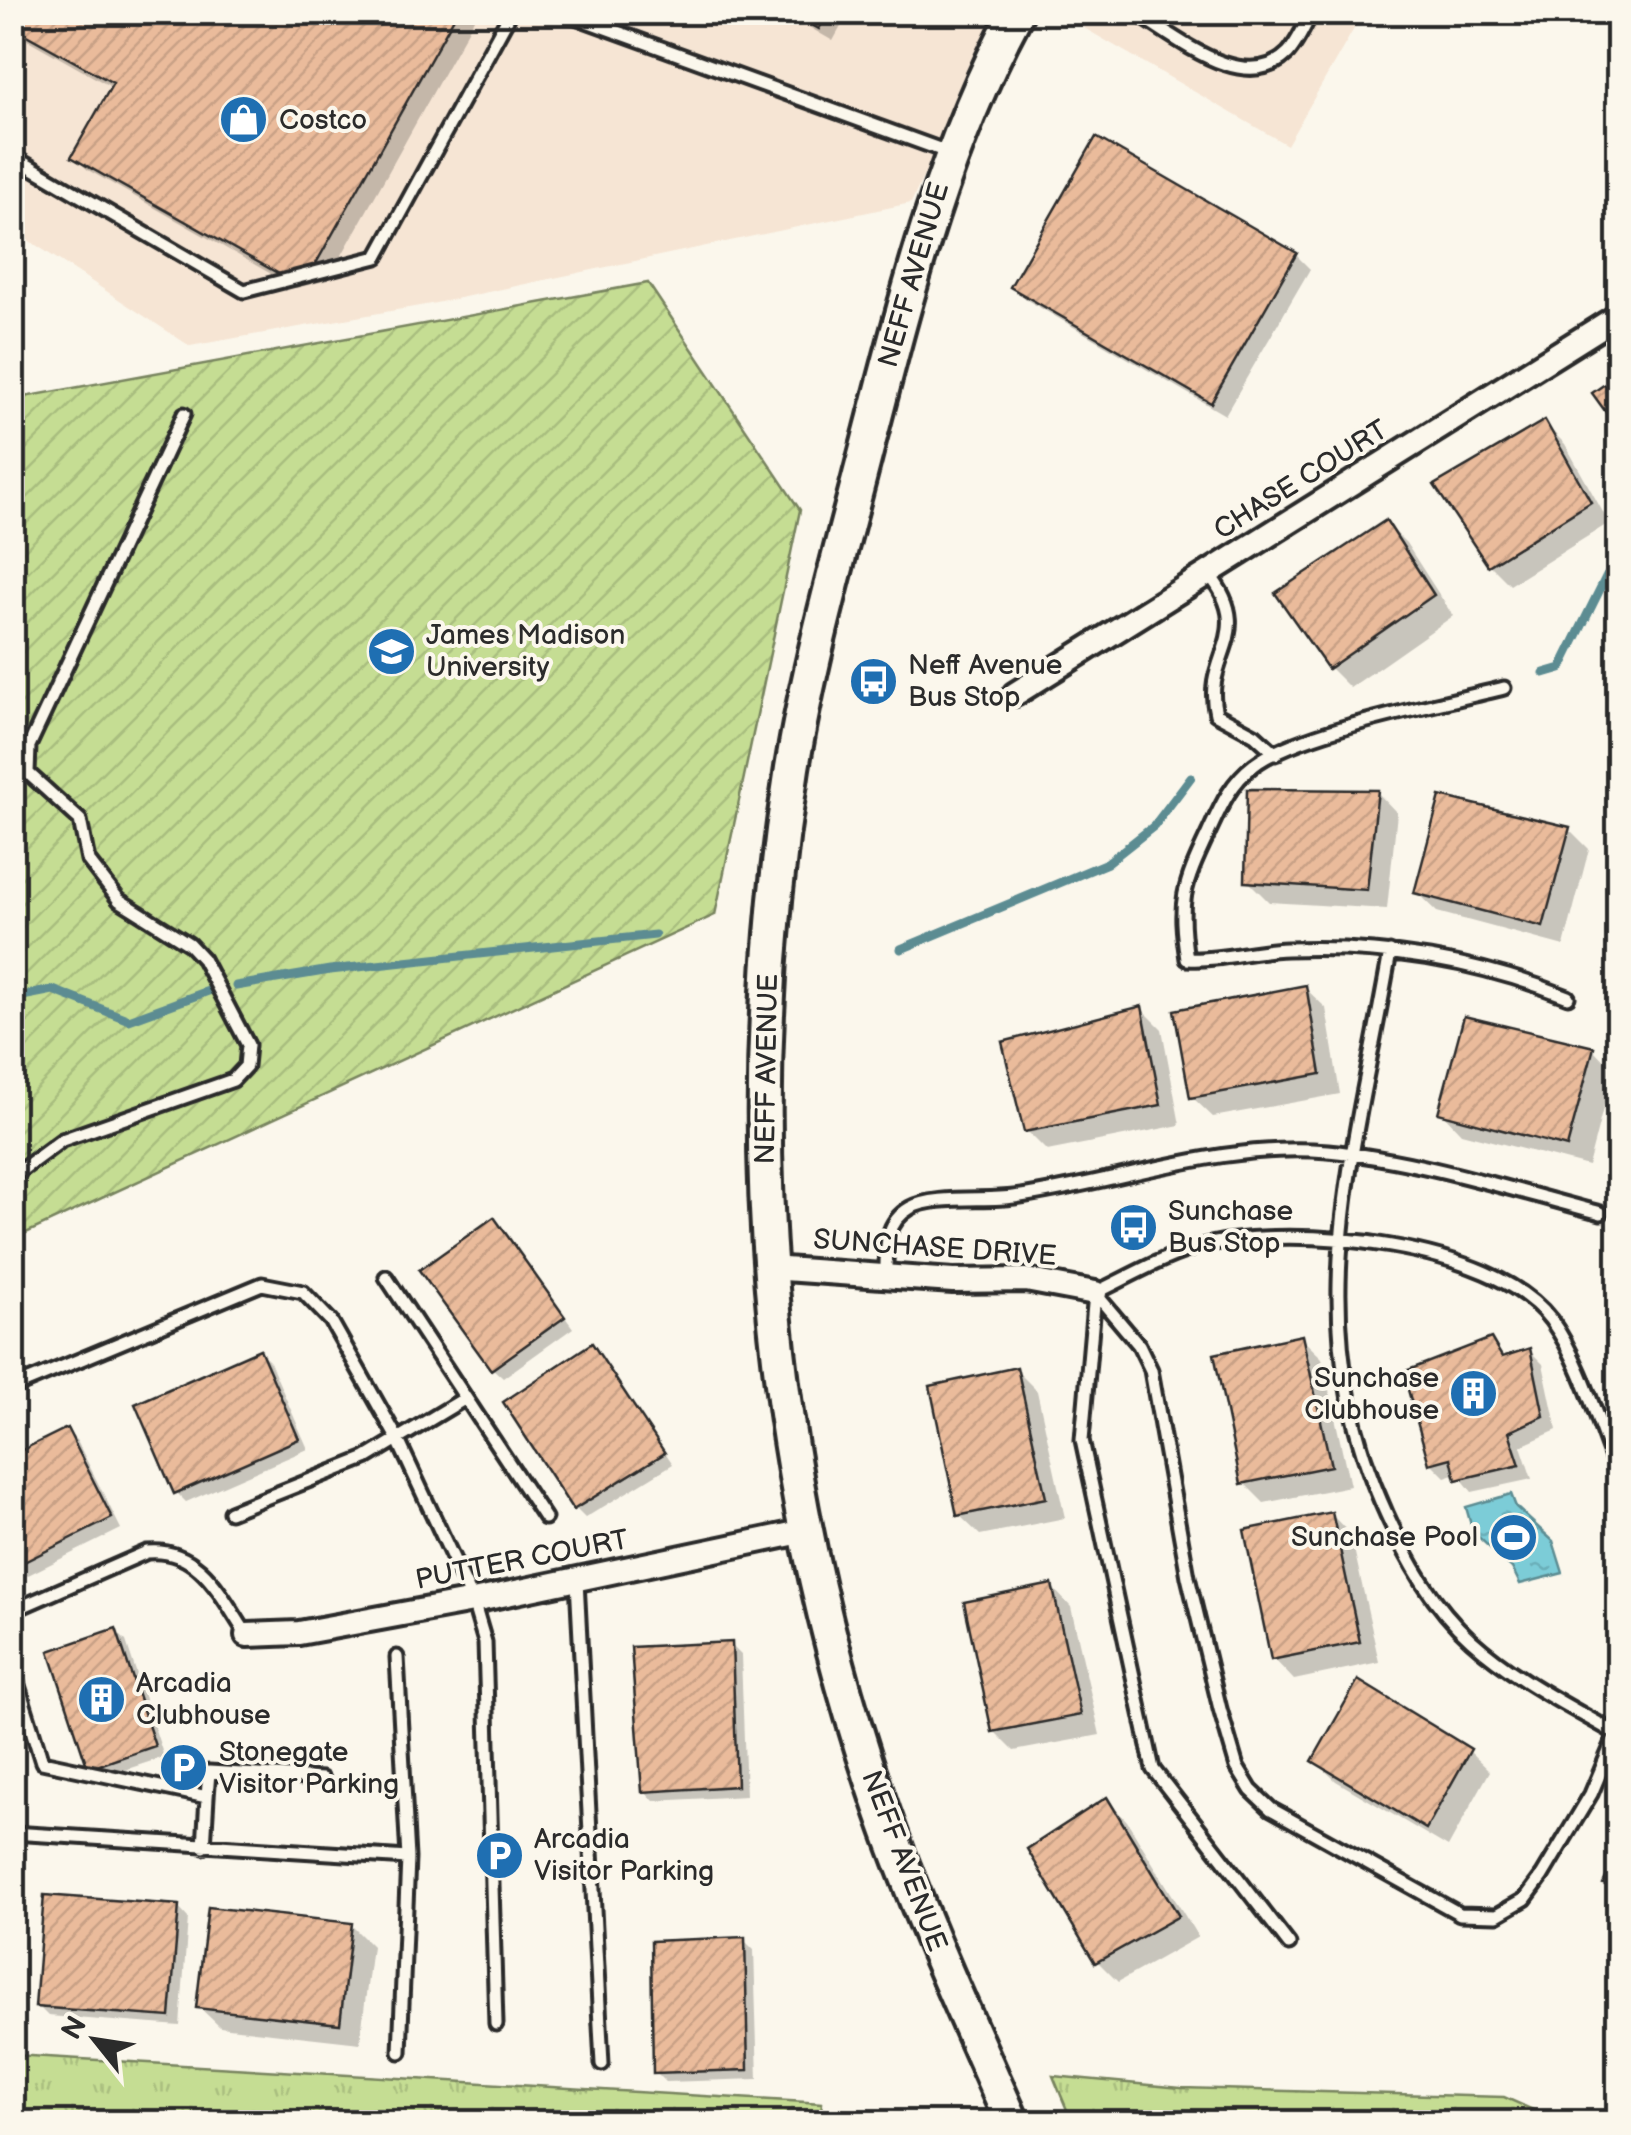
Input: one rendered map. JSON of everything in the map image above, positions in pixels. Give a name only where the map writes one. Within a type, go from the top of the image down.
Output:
[{"type":"main road","name":"NEFF AVENUE","points":[[1012,2122],[923,1917],[878,1799],[836,1661],[806,1531],[781,1374],[770,1268],[764,1116],[767,998],[793,764],[826,606],[920,245],[950,153],[1017,12]]},
{"type":"street","name":"CHASE COURT","points":[[1015,694],[1618,316]]},
{"type":"street","name":"SUNCHASE DRIVE","points":[[770,1268],[953,1282],[1026,1280],[1094,1294]]},
{"type":"street","name":"PUTTER COURT","points":[[247,1635],[299,1633],[473,1601],[806,1531]]},
{"type":"lane","points":[[12,156],[244,291],[377,258],[510,12]]},
{"type":"lane","points":[[562,12],[950,153]]},
{"type":"lane","points":[[1134,12],[1223,64],[1246,69],[1266,67],[1286,55],[1312,12]]},
{"type":"lane","points":[[12,1176],[62,1140],[233,1080],[248,1062],[248,1045],[203,960],[189,944],[136,913],[105,885],[88,860],[80,820],[28,773],[26,764],[29,746],[184,414]]},
{"type":"lane","points":[[1208,573],[1230,608],[1228,648],[1212,698],[1216,714],[1255,735],[1276,754]]},
{"type":"lane","points":[[1504,688],[1305,740],[1245,772],[1219,805],[1181,899],[1187,960],[1288,948],[1390,952],[1464,964],[1568,997]]},
{"type":"lane","points":[[1094,1294],[1140,1345],[1152,1370],[1206,1656],[1237,1767],[1262,1802],[1332,1846],[1460,1914],[1497,1915],[1525,1899],[1591,1794],[1618,1732],[1489,1656],[1448,1618],[1419,1577],[1379,1497],[1349,1402],[1338,1325],[1338,1238],[1390,952]]},
{"type":"lane","points":[[886,1276],[888,1234],[902,1214],[921,1203],[1018,1197],[1217,1156],[1279,1150],[1352,1154],[1602,1213]]},
{"type":"lane","points":[[1094,1294],[1201,1246],[1267,1238],[1338,1238],[1469,1267],[1525,1294],[1551,1321],[1566,1347],[1618,1473]]},
{"type":"lane","points":[[386,1277],[545,1518]]},
{"type":"lane","points":[[12,1388],[246,1288],[282,1285],[302,1292],[331,1321],[397,1438],[473,1601],[485,1642],[496,2024]]},
{"type":"lane","points":[[1094,1294],[1082,1440],[1153,1770],[1289,1944]]},
{"type":"lane","points":[[230,1512],[366,1458],[464,1398]]},
{"type":"lane","points":[[12,1611],[147,1552],[163,1550],[195,1564],[247,1635]]},
{"type":"lane","points":[[577,1581],[602,2064]]},
{"type":"lane","points":[[397,1657],[408,1858],[400,2052]]},
{"type":"lane","points":[[12,1666],[42,1762],[207,1797]]},
{"type":"lane","points":[[204,1848],[209,1772],[322,1779]]},
{"type":"lane","points":[[12,1834],[408,1858]]},
{"type":"shaded area","points":[[12,13],[1000,13],[911,203],[431,304],[190,346],[13,230]]},
{"type":"shaded area","points":[[1058,13],[1363,13],[1287,145]]},
{"type":"green space","name":"James Madison University","points":[[648,283],[800,510],[715,915],[13,1239],[13,399]]},
{"type":"green space","points":[[13,2055],[822,2103],[820,2122],[13,2122]]},
{"type":"green space","points":[[1053,2076],[1181,2088],[1504,2097],[1560,2122],[1072,2122]]},
{"type":"water","name":"Sunchase Pool","points":[[1511,1494],[1516,1507],[1553,1541],[1563,1573],[1520,1584],[1512,1568],[1473,1532],[1466,1507]]},
{"type":"building","name":"Costco","points":[[12,12],[457,12],[314,267],[281,275],[71,157],[113,83],[12,27]]},
{"type":"building","points":[[790,12],[828,12],[819,29]]},
{"type":"building","points":[[1096,137],[1297,253],[1211,403],[1010,287]]},
{"type":"building","points":[[1618,375],[1618,429],[1592,393]]},
{"type":"building","points":[[1545,420],[1591,502],[1488,566],[1434,485]]},
{"type":"building","points":[[1386,520],[1434,595],[1328,669],[1275,593]]},
{"type":"building","points":[[1247,789],[1378,790],[1367,890],[1245,882]]},
{"type":"building","points":[[1440,796],[1570,827],[1543,927],[1414,893]]},
{"type":"building","points":[[1306,985],[1321,1074],[1190,1098],[1174,1010]]},
{"type":"building","points":[[1142,1006],[1161,1105],[1024,1132],[1002,1042]]},
{"type":"building","points":[[1464,1016],[1594,1047],[1567,1147],[1438,1113]]},
{"type":"building","points":[[494,1217],[565,1317],[491,1370],[419,1270]]},
{"type":"building","points":[[1302,1335],[1331,1466],[1241,1484],[1214,1354]]},
{"type":"building","name":"Sunchase Clubhouse","points":[[1491,1338],[1502,1357],[1530,1348],[1544,1416],[1509,1432],[1520,1465],[1456,1480],[1451,1458],[1429,1464],[1403,1372]]},
{"type":"building","points":[[592,1343],[665,1453],[573,1510],[503,1402]]},
{"type":"building","points":[[260,1349],[299,1439],[174,1494],[135,1404]]},
{"type":"building","points":[[1017,1367],[1046,1498],[957,1516],[930,1386]]},
{"type":"building","points":[[67,1428],[112,1518],[12,1568],[12,1455]]},
{"type":"building","points":[[1332,1512],[1360,1642],[1271,1660],[1244,1530]]},
{"type":"building","points":[[1052,1584],[1081,1715],[992,1732],[964,1602]]},
{"type":"building","name":"Arcadia Clubhouse","points":[[116,1628],[155,1746],[88,1769],[49,1651]]},
{"type":"building","points":[[732,1642],[737,1786],[642,1792],[631,1647]]},
{"type":"building","points":[[1358,1680],[1471,1749],[1426,1829],[1312,1761]]},
{"type":"building","points":[[1107,1797],[1179,1916],[1095,1963],[1027,1849]]},
{"type":"building","points":[[1618,1853],[1618,1891],[1603,1884]]},
{"type":"building","points":[[44,1895],[179,1905],[170,2017],[35,2007]]},
{"type":"building","points":[[208,1907],[352,1923],[340,2024],[196,2008]]},
{"type":"building","points":[[745,1937],[748,2070],[653,2073],[651,1941]]},
{"type":"waterway","points":[[1544,673],[1561,668],[1607,575],[1618,567]]},
{"type":"waterway","points":[[901,949],[1107,863],[1154,826],[1191,777]]},
{"type":"waterway","points":[[236,986],[330,970],[655,935]]},
{"type":"waterway","points":[[12,998],[53,990],[129,1020],[211,990]]},
{"type":"place","name":"Costco","points":[[244,120]]},
{"type":"place","name":"James Madison University","points":[[391,651]]},
{"type":"place","name":"Neff Avenue Bus Stop","points":[[873,681]]},
{"type":"place","name":"Sunchase Bus Stop","points":[[1133,1227]]},
{"type":"place","name":"Sunchase Clubhouse","points":[[1474,1394]]},
{"type":"place","name":"Sunchase Pool","points":[[1513,1537]]},
{"type":"place","name":"Arcadia Clubhouse","points":[[101,1699]]},
{"type":"place","name":"Stonegate Visitor Parking","points":[[184,1768]]},
{"type":"place","name":"Arcadia Visitor Parking","points":[[499,1855]]}]
